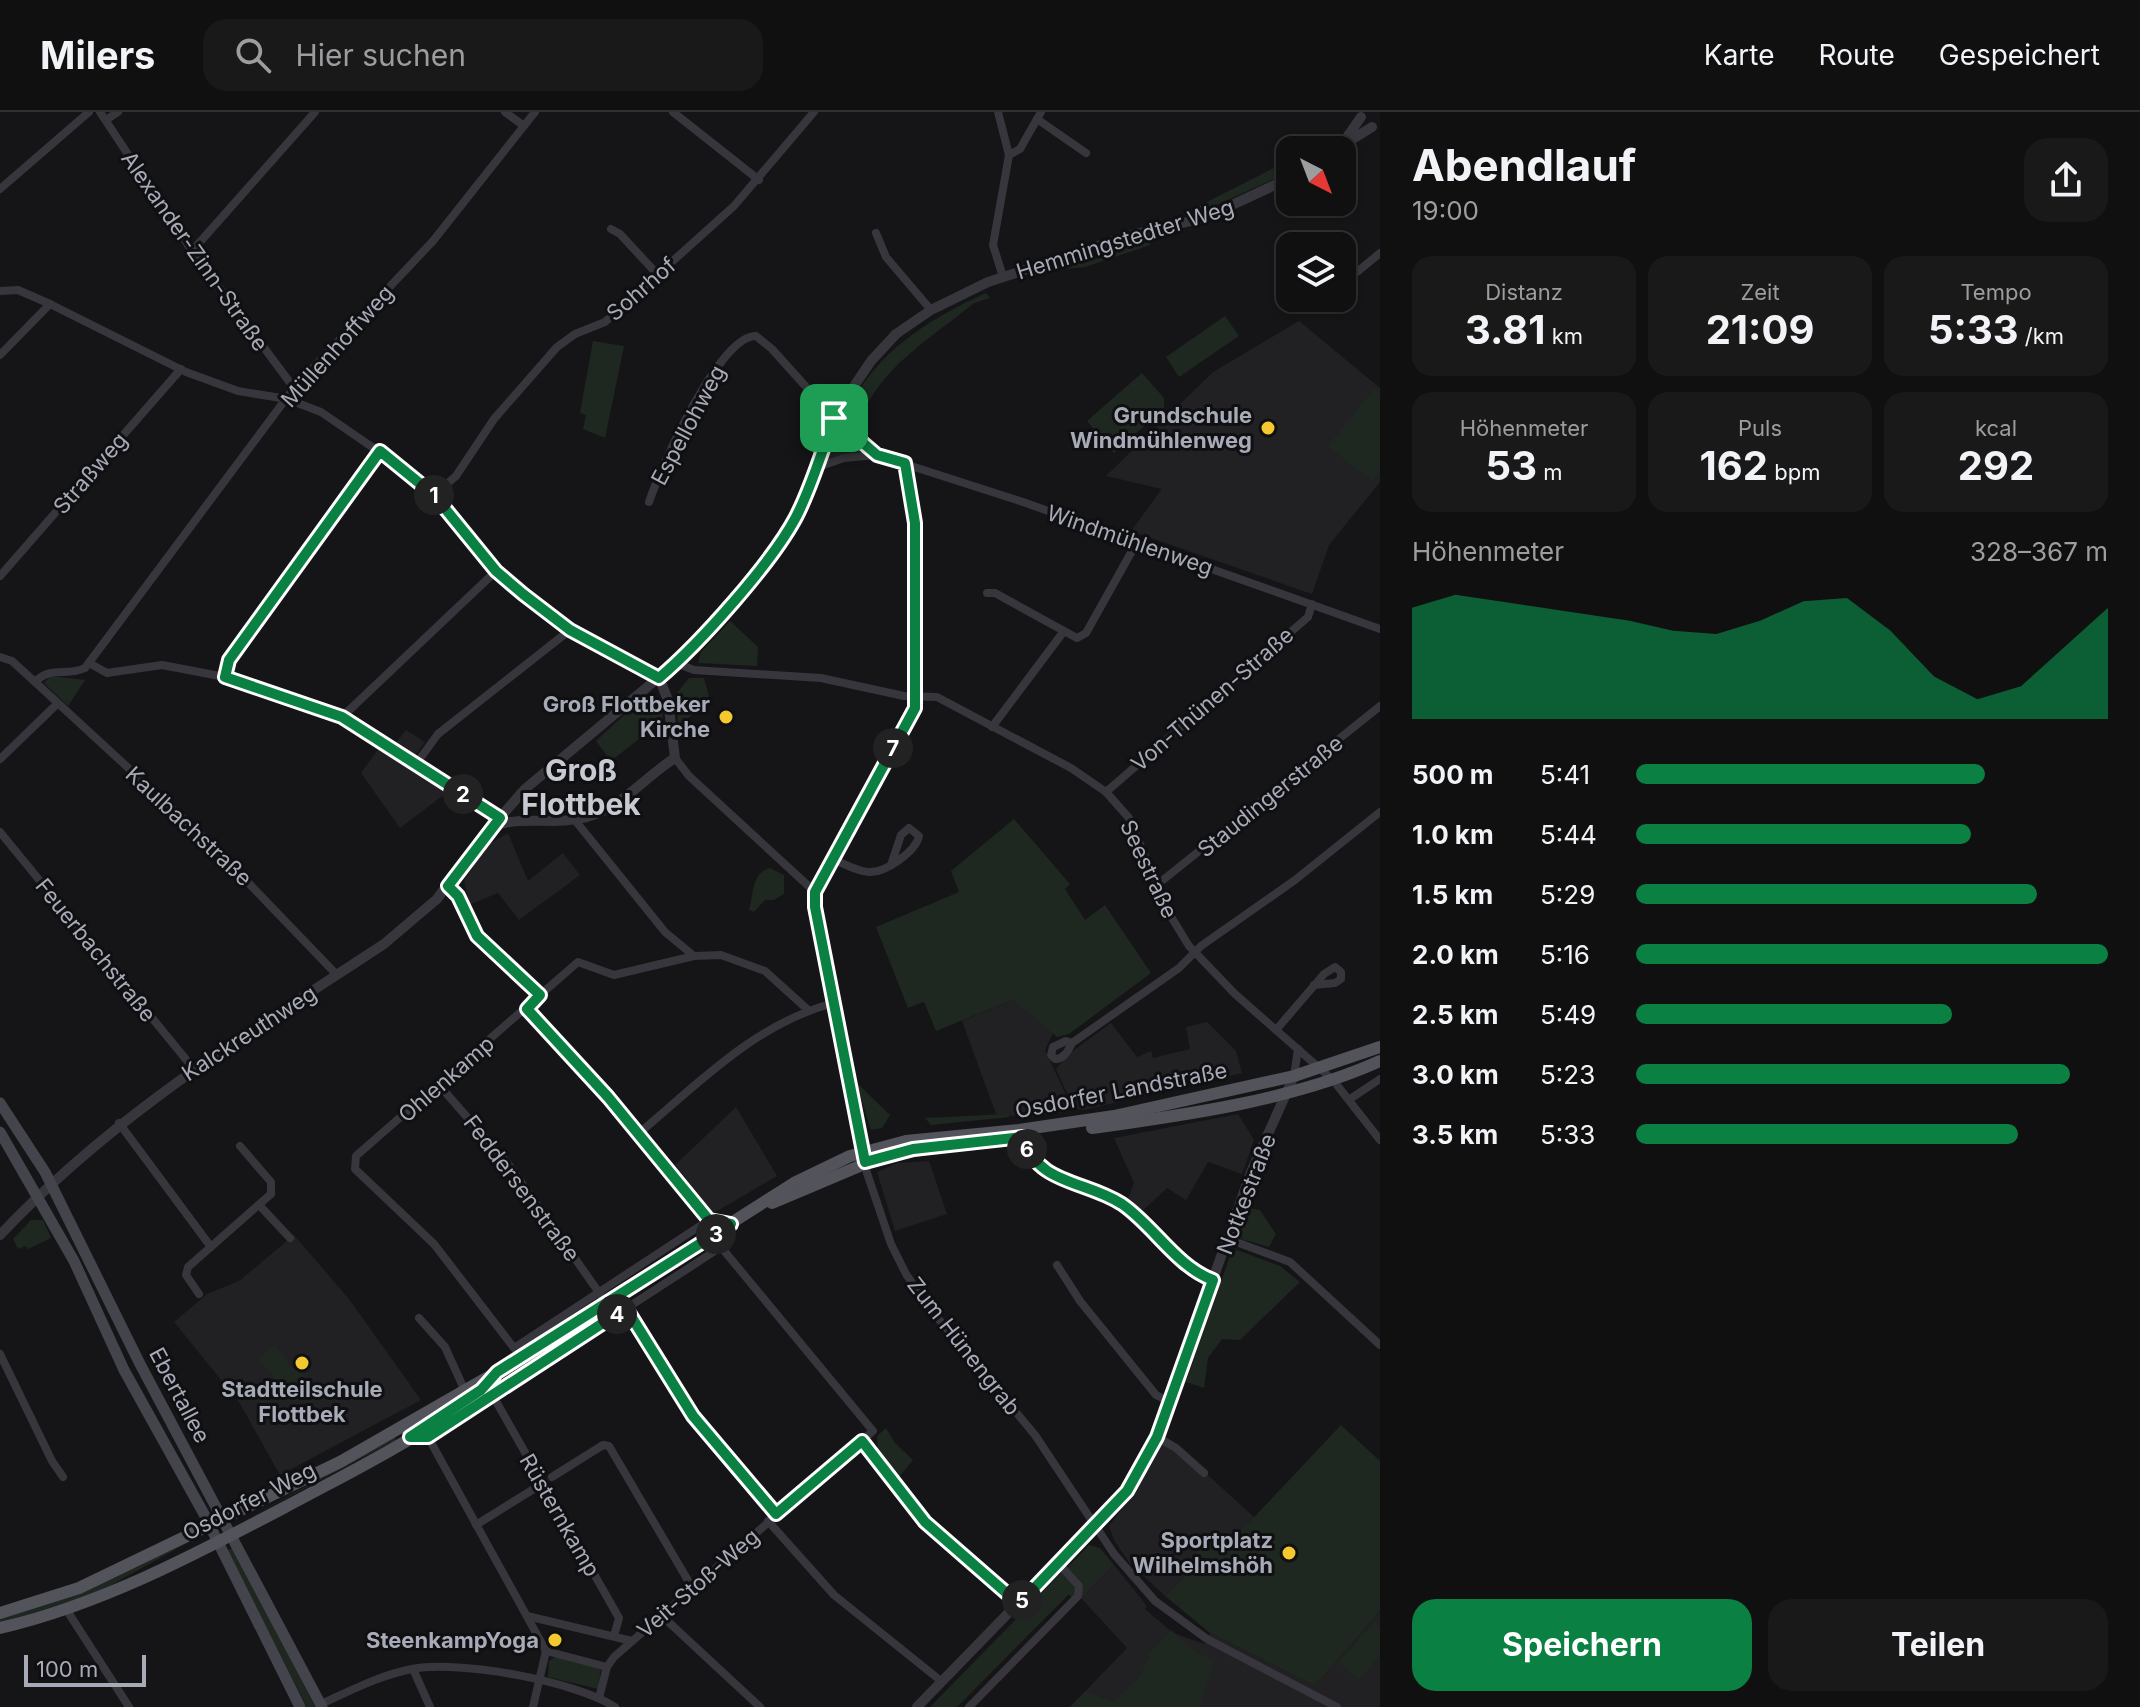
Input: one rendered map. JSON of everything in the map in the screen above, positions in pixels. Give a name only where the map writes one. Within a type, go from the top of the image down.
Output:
[{"type":"main road","name":"Osdorfer Landstraße","points":[[865,1156],[906,1141],[1076,1123],[1294,1076],[1380,1047]]},
{"type":"main road","name":"Osdorfer Landstraße","points":[[865,1156],[1126,1123],[1287,1092],[1333,1080],[1380,1061]]},
{"type":"main road","name":"Ebertallee","points":[[0,1103],[52,1184],[147,1378],[233,1534],[321,1706]]},
{"type":"main road","name":"Ebertallee","points":[[0,1132],[74,1261],[124,1370],[210,1526],[300,1707]]},
{"type":"main road","name":"Osdorfer Weg","points":[[0,1613],[62,1595],[340,1462],[497,1372],[794,1183],[865,1156]]},
{"type":"main road","name":"Osdorfer Weg","points":[[0,1628],[66,1609],[233,1534],[410,1437],[473,1395],[497,1372]]},
{"type":"street","points":[[0,189],[89,112]]},
{"type":"street","points":[[103,116],[118,112]]},
{"type":"street","points":[[192,251],[315,112]]},
{"type":"street","points":[[505,112],[524,126]]},
{"type":"street","name":"Müllenhoffweg","points":[[89,663],[294,388],[433,241],[535,112]]},
{"type":"street","points":[[673,112],[759,180]]},
{"type":"street","name":"Sohrhof","points":[[434,495],[456,476],[494,419],[557,347],[575,334],[605,322],[658,275],[759,180],[814,112]]},
{"type":"street","points":[[998,112],[1009,155],[993,245],[1003,277]]},
{"type":"street","points":[[1345,136],[1360,114],[1378,127],[1356,139]]},
{"type":"street","name":"Alexander-Zinn-Straße","points":[[103,116],[192,251],[294,388]]},
{"type":"street","points":[[1009,155],[1020,149],[1039,116],[1086,153]]},
{"type":"street","name":"Hemmingstedter Weg","points":[[815,468],[834,418],[871,361],[896,334],[931,310],[1003,277],[1135,234],[1204,218],[1276,185]]},
{"type":"street","points":[[611,229],[620,234],[658,275]]},
{"type":"street","points":[[876,233],[886,257],[931,310]]},
{"type":"street","points":[[1356,272],[1380,253]]},
{"type":"street","points":[[0,291],[18,290],[181,369],[238,391],[287,399],[321,412],[380,451],[434,495],[496,571],[570,630],[659,678],[668,700],[675,758],[685,772],[815,892],[865,794],[915,708],[915,523],[905,463]]},
{"type":"street","points":[[0,355],[50,304]]},
{"type":"street","name":"Espellohweg","points":[[649,502],[660,469],[711,376],[730,350],[745,337],[756,336],[763,340],[834,418]]},
{"type":"street","name":"Straßweg","points":[[0,576],[181,369]]},
{"type":"street","name":"Windmühlenweg","points":[[834,418],[877,455]]},
{"type":"street","points":[[225,677],[229,660],[380,451]]},
{"type":"street","name":"Windmühlenweg","points":[[815,468],[844,458],[877,455],[1137,542],[1380,629]]},
{"type":"street","name":"Kalckreuthweg","points":[[0,1235],[119,1123],[193,1068],[399,933],[448,886],[516,800],[676,663],[776,548],[795,517],[815,468]]},
{"type":"street","points":[[987,593],[995,593],[1077,638],[1086,633],[1137,542]]},
{"type":"street","points":[[342,717],[496,571]]},
{"type":"street","name":"Von-Thünen-Straße","points":[[1106,792],[1308,617],[1312,604]]},
{"type":"street","points":[[416,764],[438,734],[570,630]]},
{"type":"street","points":[[992,727],[1064,631]]},
{"type":"street","name":"Kaulbachstraße","points":[[0,657],[12,661],[213,846],[337,975]]},
{"type":"street","points":[[35,682],[54,670],[75,672],[89,663],[107,673],[162,665],[225,677],[342,717],[500,818]]},
{"type":"street","name":"Seestraße","points":[[676,663],[694,670],[821,678],[915,696],[937,697],[1071,768],[1106,792],[1129,818],[1179,934],[1276,1030],[1333,1080],[1380,1140]]},
{"type":"street","points":[[0,759],[57,704]]},
{"type":"street","name":"Staudingerstraße","points":[[1158,884],[1380,706]]},
{"type":"street","points":[[492,827],[524,820],[574,819],[592,815],[616,802],[675,758]]},
{"type":"street","points":[[516,800],[524,820]]},
{"type":"street","points":[[1072,1043],[1179,968],[1194,952],[1295,880],[1380,812]]},
{"type":"street","points":[[574,819],[665,932],[694,956],[721,955],[765,971],[807,1009]]},
{"type":"street","name":"Feuerbachstraße","points":[[0,832],[193,1068]]},
{"type":"street","points":[[832,859],[868,872],[891,865]]},
{"type":"street","points":[[448,886],[458,896],[477,936],[540,995]]},
{"type":"street","name":"Zum Hünengrab","points":[[815,892],[815,907],[865,1156],[891,1244],[906,1274],[1035,1435],[1096,1527]]},
{"type":"street","name":"Ohlenkamp","points":[[600,1294],[517,1348],[511,1347],[434,1244],[353,1163],[356,1156],[580,961],[614,975],[694,956]]},
{"type":"street","points":[[1276,1030],[1314,985]]},
{"type":"street","points":[[638,1134],[766,1029],[807,1009],[834,1003]]},
{"type":"street","points":[[527,1009],[638,1134],[709,1220],[731,1224]]},
{"type":"street","points":[[1294,1076],[1298,1049]]},
{"type":"street","name":"Notkestraße","points":[[917,1707],[1096,1527],[1127,1491],[1157,1437],[1251,1172],[1294,1076]]},
{"type":"street","points":[[1350,1099],[1380,1079]]},
{"type":"street","name":"Feddersenstraße","points":[[439,1085],[509,1165],[600,1294]]},
{"type":"street","points":[[119,1123],[211,1247]]},
{"type":"street","points":[[1023,1137],[1029,1155],[1040,1168],[1122,1205],[1192,1269],[1213,1280]]},
{"type":"street","points":[[199,1294],[186,1275],[188,1267],[271,1194],[271,1182],[240,1146]]},
{"type":"street","points":[[260,1206],[290,1238]]},
{"type":"street","points":[[600,1294],[709,1220]]},
{"type":"street","points":[[1228,1239],[1290,1262],[1380,1345]]},
{"type":"street","name":"Veit-Stoß-Weg","points":[[607,1667],[632,1641],[873,1431],[762,1300],[724,1250],[718,1248],[626,1308]]},
{"type":"street","points":[[1057,1265],[1080,1301],[1156,1395],[1170,1402]]},
{"type":"street","points":[[410,1437],[428,1437],[626,1308],[693,1416],[834,1595],[941,1681]]},
{"type":"street","points":[[419,1318],[445,1347],[465,1391]]},
{"type":"street","points":[[0,1354],[52,1461],[63,1477]]},
{"type":"street","name":"Rüsternkamp","points":[[493,1396],[548,1480],[619,1618],[614,1636]]},
{"type":"street","points":[[428,1437],[546,1651],[533,1707]]},
{"type":"street","points":[[1157,1437],[1176,1448],[1204,1473]]},
{"type":"street","points":[[862,1441],[925,1522],[1019,1604]]},
{"type":"street","points":[[476,1525],[603,1445],[609,1446],[693,1589]]},
{"type":"street","points":[[1096,1527],[1119,1560],[1155,1601],[1207,1639],[1337,1707]]},
{"type":"street","points":[[969,1707],[1078,1596],[1079,1586],[1059,1564]]},
{"type":"street","points":[[66,1609],[129,1707]]},
{"type":"street","points":[[527,1616],[632,1641]]},
{"type":"street","points":[[662,1616],[760,1707]]},
{"type":"street","points":[[546,1651],[607,1667],[599,1698]]},
{"type":"street","points":[[321,1706],[367,1682],[413,1669],[482,1670],[599,1698],[615,1707]]},
{"type":"street","points":[[413,1669],[430,1707]]},
{"type":"shaded area","points":[[1276,167],[1276,178],[1183,220],[1193,209]]},
{"type":"shaded area","points":[[1144,236],[1151,237],[1150,245],[1085,267],[1053,270],[1069,260]]},
{"type":"shaded area","points":[[986,293],[990,298],[974,303],[890,372],[866,407],[859,427],[848,415],[849,408],[874,370],[890,353],[944,314]]},
{"type":"shaded area","points":[[1225,316],[1239,336],[1179,377],[1166,357]]},
{"type":"shaded area","name":"Grundschule Windmühlenweg","points":[[1299,321],[1380,388],[1380,482],[1329,545],[1312,594],[1131,531],[1162,489],[1106,476],[1213,372]]},
{"type":"shaded area","points":[[593,341],[624,346],[605,438],[583,429],[586,415],[580,413]]},
{"type":"shaded area","points":[[1142,373],[1164,398],[1164,408],[1114,453],[1087,421]]},
{"type":"shaded area","points":[[1374,389],[1380,394],[1380,471],[1372,481],[1328,446]]},
{"type":"shaded area","points":[[838,432],[868,452],[823,461],[833,435]]},
{"type":"shaded area","points":[[730,621],[758,647],[757,666],[698,663],[701,652]]},
{"type":"shaded area","points":[[51,676],[85,680],[68,706],[44,683]]},
{"type":"shaded area","points":[[689,678],[704,678],[709,697],[678,729],[677,693]]},
{"type":"shaded area","points":[[649,692],[663,701],[662,729],[644,735],[611,761],[596,741]]},
{"type":"shaded area","points":[[406,730],[425,742],[415,756],[395,744]]},
{"type":"shaded area","points":[[379,748],[401,759],[446,793],[400,828],[361,773]]},
{"type":"shaded area","points":[[1014,819],[1070,884],[1065,889],[1085,920],[1105,905],[1151,973],[1069,1034],[1057,1037],[1013,1000],[936,1031],[924,1002],[908,1008],[876,927],[959,892],[951,871]]},
{"type":"shaded area","points":[[508,833],[528,881],[563,853],[580,875],[519,920],[498,893],[469,905],[464,880],[489,844]]},
{"type":"shaded area","points":[[770,868],[784,875],[784,894],[774,900],[765,900],[754,912],[749,910],[756,879]]},
{"type":"shaded area","points":[[1013,1000],[1054,1031],[1045,1050],[1072,1108],[1066,1112],[1027,1117],[996,1114],[962,1021]]},
{"type":"shaded area","points":[[1207,1022],[1236,1051],[1242,1073],[1084,1110],[1074,1108],[1056,1069],[1070,1053],[1111,1023],[1137,1057],[1151,1051],[1153,1058],[1190,1049],[1186,1027]]},
{"type":"shaded area","points":[[856,1082],[890,1115],[882,1128],[871,1130]]},
{"type":"shaded area","points":[[736,1107],[777,1176],[714,1213],[675,1165]]},
{"type":"shaded area","points":[[1007,1114],[1010,1117],[931,1125],[925,1118]]},
{"type":"shaded area","points":[[1238,1114],[1254,1140],[1242,1174],[1208,1162],[1186,1200],[1167,1188],[1139,1214],[1126,1203],[1134,1183],[1114,1138]]},
{"type":"shaded area","points":[[929,1161],[947,1214],[895,1231],[877,1172],[897,1163]]},
{"type":"shaded area","points":[[1247,1208],[1260,1210],[1276,1234],[1269,1247],[1238,1238]]},
{"type":"shaded area","points":[[31,1220],[43,1220],[51,1238],[28,1249],[26,1246],[18,1249],[13,1239]]},
{"type":"shaded area","name":"Stadtteilschule Flottbek","points":[[294,1235],[349,1299],[421,1400],[280,1475],[239,1402],[174,1322],[207,1294],[239,1281]]},
{"type":"shaded area","points":[[1237,1250],[1280,1266],[1300,1282],[1240,1340],[1222,1339],[1208,1358],[1204,1388],[1186,1382],[1231,1253]]},
{"type":"shaded area","points":[[275,1345],[289,1364],[315,1384],[295,1403],[259,1359]]},
{"type":"shaded area","name":"Sportplatz Wilhelmshöh","points":[[1341,1425],[1380,1461],[1380,1611],[1315,1686],[1210,1633],[1165,1596],[1196,1564],[1191,1559],[1215,1535],[1227,1546]]},
{"type":"shaded area","points":[[886,1428],[895,1443],[913,1460],[899,1477],[878,1454],[877,1436]]},
{"type":"shaded area","points":[[395,1437],[396,1440],[247,1519]]},
{"type":"shaded area","points":[[1166,1437],[1255,1518],[1234,1539],[1223,1543],[1214,1535],[1192,1560],[1196,1564],[1165,1596],[1129,1562],[1114,1540],[1109,1526],[1137,1488]]},
{"type":"shaded area","points":[[196,1538],[95,1594],[0,1623],[0,1616],[48,1604]]},
{"type":"shaded area","points":[[1089,1545],[1100,1548],[1114,1565],[1081,1598],[1083,1585],[1067,1568]]},
{"type":"shaded area","points":[[234,1547],[315,1707],[307,1707],[226,1551]]},
{"type":"shaded area","points":[[1114,1565],[1147,1606],[1145,1609],[1173,1633],[1205,1644],[1210,1633],[1315,1686],[1380,1611],[1380,1707],[1070,1707],[1127,1648],[1081,1598]]},
{"type":"shaded area","points":[[1062,1572],[1077,1589],[1072,1599],[1069,1594],[957,1707],[930,1707]]},
{"type":"shaded area","points":[[1374,1622],[1380,1628],[1380,1655],[1359,1680],[1339,1663]]},
{"type":"shaded area","points":[[1171,1630],[1196,1652],[1214,1661],[1200,1707],[1070,1707],[1086,1691],[1113,1702],[1137,1680],[1150,1656],[1147,1655]]},
{"type":"shaded area","points":[[555,1657],[601,1669],[598,1689],[548,1677],[549,1661]]},
{"type":"place","name":"Grundschule Windmühlenweg","points":[[1268,428]]},
{"type":"place","name":"Groß Flottbeker Kirche","points":[[726,717]]},
{"type":"place","name":"Stadtteilschule Flottbek","points":[[302,1363]]},
{"type":"place","name":"Sportplatz Wilhelmshöh","points":[[1289,1553]]},
{"type":"place","name":"SteenkampYoga","points":[[555,1640]]},
{"type":"district","name":"Groß Flottbek","points":[[581,788]]},
{"type":"route","points":[[834,418],[877,455],[905,463],[915,523],[915,708],[865,794],[815,892],[815,907],[865,1162],[913,1149],[1023,1137],[1029,1155],[1040,1168],[1122,1205],[1192,1269],[1213,1280],[1157,1437],[1127,1491],[1019,1604],[925,1522],[862,1441],[776,1514],[693,1416],[626,1308],[428,1437],[410,1437],[481,1390],[497,1372],[731,1224],[709,1220],[608,1097],[527,1009],[540,995],[473,931],[458,896],[448,886],[475,846],[500,818],[342,717],[225,677],[229,660],[380,451],[434,495],[496,571],[523,594],[570,630],[659,678],[681,658],[765,562],[787,532],[802,503],[834,418]]}]
